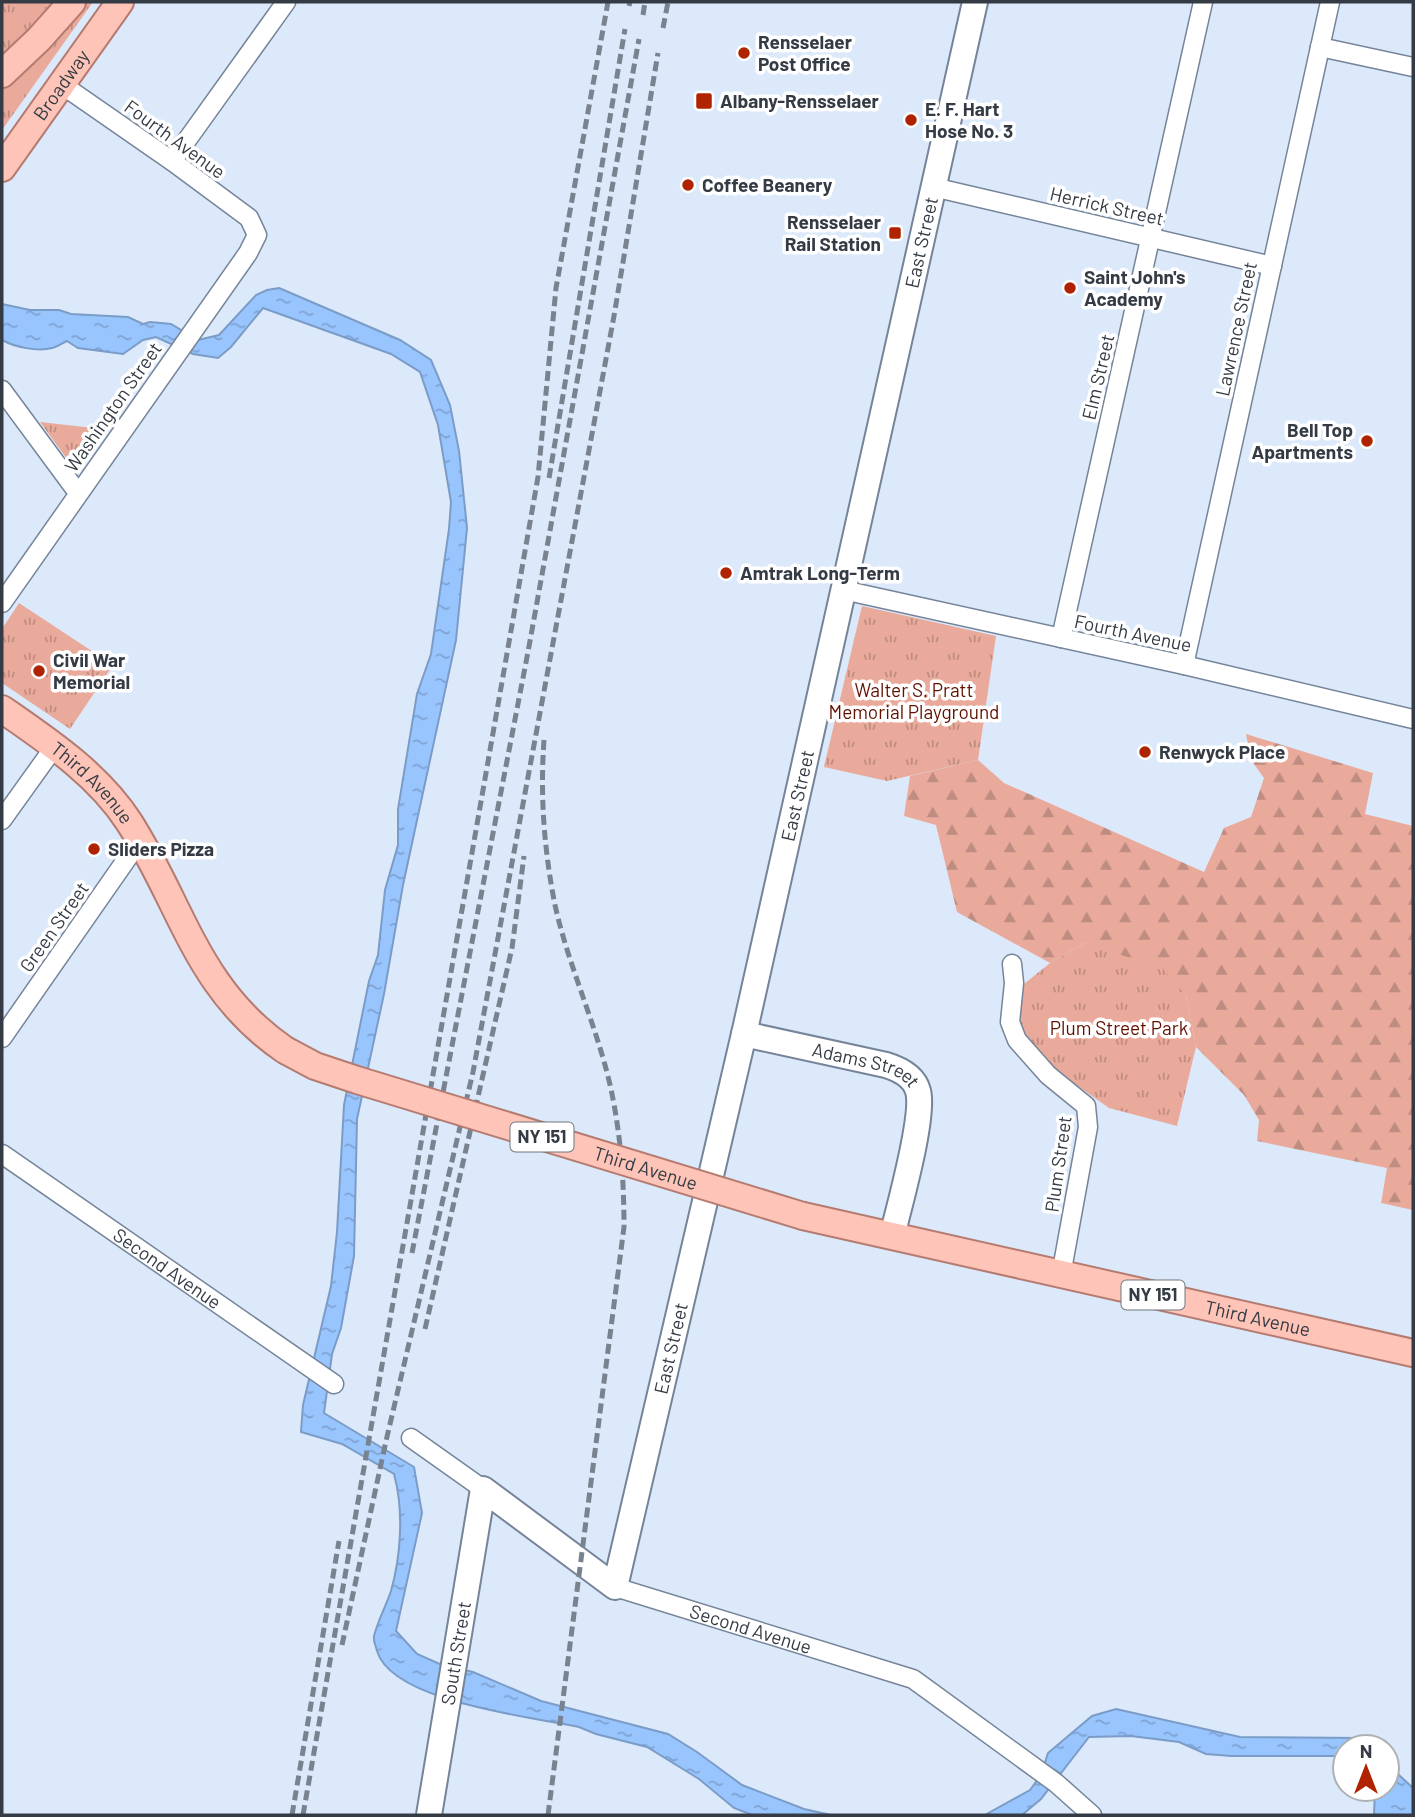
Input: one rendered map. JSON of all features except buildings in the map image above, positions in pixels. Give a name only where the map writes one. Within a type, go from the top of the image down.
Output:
[{"type":"main road","points":[[2,74],[39,39],[72,2]]},
{"type":"main road","name":"Broadway","points":[[2,168],[120,2]]},
{"type":"main road","name":"Third Avenue","points":[[2,709],[55,746],[99,785],[128,820],[140,840],[198,956],[212,977],[248,1020],[285,1050],[315,1066],[803,1216],[1413,1353]]},
{"type":"street","points":[[173,161],[286,2]]},
{"type":"street","name":"East Street","points":[[615,1587],[744,1034],[975,2]]},
{"type":"street","name":"Elm Street","points":[[1061,638],[1203,2]]},
{"type":"street","name":"Lawrence Street","points":[[1184,665],[1330,2]]},
{"type":"street","points":[[1320,47],[1413,67]]},
{"type":"street","name":"Fourth Avenue","points":[[61,84],[173,161],[249,218],[257,235]]},
{"type":"street","name":"Herrick Street","points":[[933,187],[1272,266]]},
{"type":"street","name":"Washington Street","points":[[2,603],[248,253],[257,235]]},
{"type":"street","points":[[2,392],[78,493]]},
{"type":"street","name":"Fourth Avenue","points":[[843,590],[1184,665],[1413,719]]},
{"type":"street","points":[[2,820],[55,746]]},
{"type":"street","name":"Green Street","points":[[2,1038],[140,840]]},
{"type":"street","name":"Plum Street","points":[[1012,964],[1014,983],[1010,1022],[1017,1040],[1048,1075],[1086,1106],[1088,1115],[1062,1275]]},
{"type":"street","name":"Adams Street","points":[[744,1034],[897,1068],[914,1082],[918,1090],[920,1109],[892,1236]]},
{"type":"street","name":"Second Avenue","points":[[2,1154],[334,1384]]},
{"type":"street","name":"Second Avenue","points":[[411,1438],[615,1587],[913,1679],[1056,1783],[1092,1815]]},
{"type":"street","name":"South Street","points":[[429,1815],[483,1489]]},
{"type":"green space","points":[[2,2],[93,2],[2,130]]},
{"type":"green space","points":[[40,422],[103,429],[77,462],[70,463]]},
{"type":"green space","points":[[19,603],[113,665],[70,729],[2,683],[2,629]]},
{"type":"green space","name":"Walter S. Pratt Memorial Playground","points":[[862,606],[996,636],[978,760],[887,781],[824,767]]},
{"type":"green space","points":[[1246,734],[1373,773],[1365,814],[1413,826],[1413,1210],[1381,1203],[1387,1168],[1257,1141],[1259,1120],[1244,1095],[1196,1047],[1186,996],[1085,943],[1050,963],[957,912],[936,825],[904,816],[910,776],[978,760],[1004,783],[1204,872],[1224,828],[1251,817],[1264,778],[1251,760]]},
{"type":"green space","name":"Plum Street Park","points":[[1085,943],[1163,969],[1186,996],[1196,1047],[1177,1126],[1109,1108],[1044,1062],[1027,1044],[1015,1019],[1019,988],[1050,963]]},
{"type":"water","points":[[279,288],[400,340],[431,360],[450,405],[459,451],[467,528],[456,640],[403,885],[384,994],[357,1119],[354,1256],[341,1328],[332,1354],[324,1413],[414,1467],[422,1513],[396,1631],[417,1654],[442,1665],[473,1672],[541,1701],[668,1734],[742,1785],[804,1809],[831,1815],[752,1815],[734,1808],[699,1779],[647,1747],[579,1727],[499,1712],[435,1695],[408,1683],[388,1668],[377,1651],[374,1636],[391,1591],[399,1548],[399,1503],[394,1474],[342,1444],[301,1432],[303,1405],[331,1286],[337,1232],[344,1105],[369,981],[378,955],[385,890],[398,845],[398,809],[417,694],[431,654],[449,529],[451,502],[438,425],[420,372],[391,354],[263,308],[231,347],[218,358],[193,354],[156,337],[143,340],[123,354],[78,348],[67,341],[46,349],[33,349],[2,340],[2,304],[30,310],[128,317],[143,324],[171,324],[198,340],[219,335],[256,295]]},
{"type":"water","points":[[1116,1709],[1240,1737],[1331,1738],[1331,1756],[1231,1756],[1206,1754],[1179,1742],[1131,1736],[1089,1737],[1041,1799],[1022,1815],[985,1815],[1030,1790],[1041,1775],[1048,1753],[1092,1716]]},
{"type":"water","points":[[1401,1777],[1413,1788],[1413,1815],[1374,1815],[1374,1803],[1401,1803]]},
{"type":"railway","points":[[303,1815],[538,477],[556,288],[608,2]]},
{"type":"railway","points":[[629,6],[630,2]]},
{"type":"railway","points":[[643,15],[645,2]]},
{"type":"railway","points":[[663,28],[668,2]]},
{"type":"railway","points":[[549,478],[625,29]]},
{"type":"railway","points":[[412,1253],[528,652],[639,39]]},
{"type":"railway","points":[[342,1645],[386,1441],[473,1072],[614,316],[658,53]]},
{"type":"railway","points":[[544,740],[543,802],[551,884],[561,929],[600,1046],[612,1094],[621,1160],[624,1227],[548,1815]]},
{"type":"railway","points":[[425,1329],[512,948],[524,856]]},
{"type":"railway","points":[[292,1815],[339,1541]]},
{"type":"place","name":"Rensselaer Post Office","points":[[744,53]]},
{"type":"place","name":"Albany-Rensselaer","points":[[704,101]]},
{"type":"place","name":"E. F. Hart Hose No. 3","points":[[911,120]]},
{"type":"place","name":"Coffee Beanery","points":[[688,185]]},
{"type":"place","name":"Rensselaer Rail Station","points":[[895,233]]},
{"type":"place","name":"Saint John's Academy","points":[[1070,288]]},
{"type":"place","name":"Bell Top Apartments","points":[[1367,441]]},
{"type":"place","name":"Amtrak Long-Term","points":[[726,573]]},
{"type":"place","name":"Civil War Memorial","points":[[39,671]]},
{"type":"place","name":"Renwyck Place","points":[[1145,752]]},
{"type":"place","name":"Sliders Pizza","points":[[94,849]]}]
